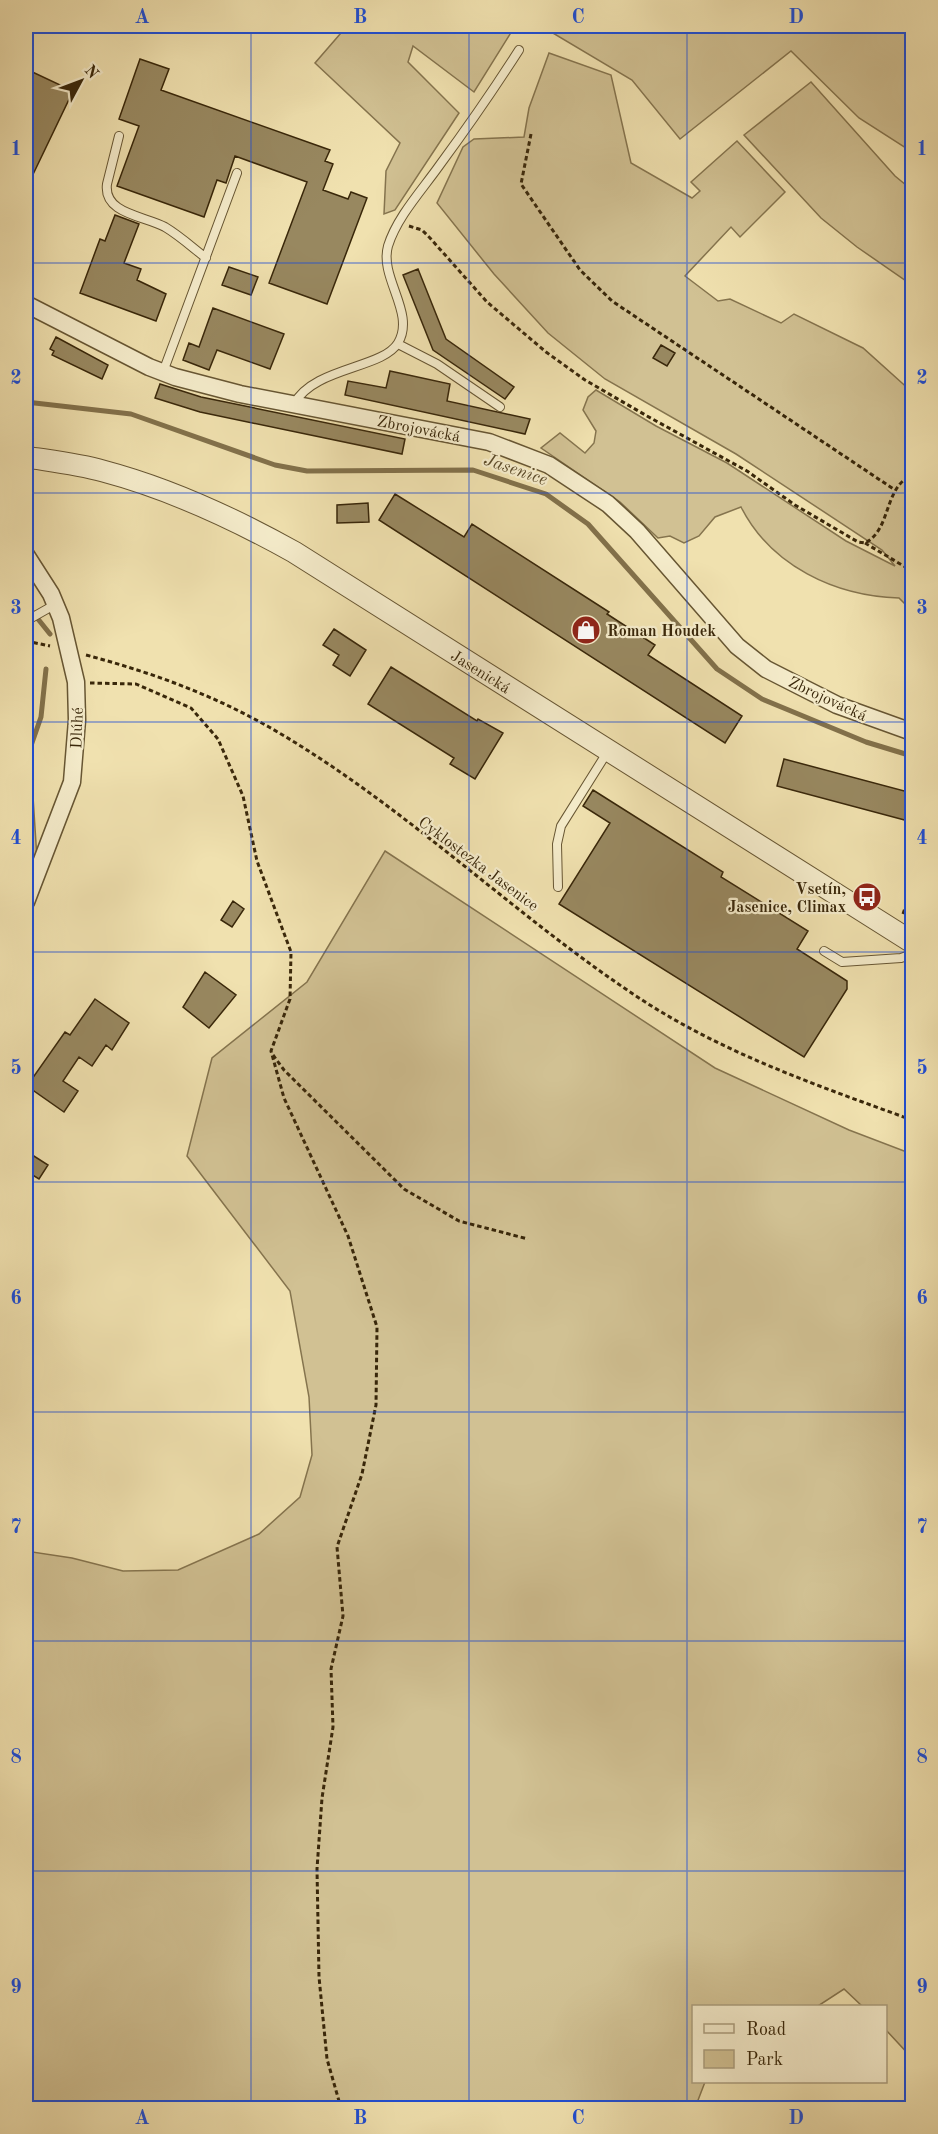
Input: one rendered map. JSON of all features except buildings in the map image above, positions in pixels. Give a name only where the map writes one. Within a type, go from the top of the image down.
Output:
[{"type":"street","name":"Zbrojovácká","points":[[26,304],[163,372],[221,390],[489,442],[549,465],[608,504],[630,524],[737,646],[766,669],[837,705],[912,732]]},
{"type":"street","name":"Jasenická","points":[[26,457],[102,471],[141,483],[178,495],[255,530],[912,942]]},
{"type":"street","name":"Dlúhé","points":[[26,555],[69,651],[76,682],[77,720],[72,782],[26,902]]},
{"type":"lane","points":[[294,404],[302,393],[314,384],[387,353],[398,344],[402,329],[402,316],[386,257],[398,225],[519,50]]},
{"type":"lane","points":[[119,136],[106,184],[110,200],[118,208],[166,228],[206,258]]},
{"type":"lane","points":[[163,372],[237,173]]},
{"type":"lane","points":[[398,344],[437,364],[500,407]]},
{"type":"lane","points":[[28,620],[50,608]]},
{"type":"lane","points":[[558,887],[557,844],[561,826],[608,751]]},
{"type":"lane","points":[[824,951],[843,962],[901,958],[912,954]]},
{"type":"path","points":[[531,134],[521,184],[580,270],[612,302],[895,490]]},
{"type":"path","points":[[398,225],[422,230],[487,302],[546,352],[585,380],[708,448],[747,471],[795,505],[912,571]]},
{"type":"path","points":[[26,395],[27,390]]},
{"type":"path","points":[[865,543],[878,534],[895,490],[905,478],[912,475]]},
{"type":"path","name":"Cyklostezka Jasenice","points":[[26,641],[137,669],[172,681],[267,725],[363,789],[599,970],[666,1016],[724,1047],[765,1065],[912,1120]]},
{"type":"path","points":[[76,682],[136,684],[191,708],[218,739],[243,795],[257,861],[291,952],[290,999],[271,1051],[284,1098],[348,1236],[377,1327],[376,1405],[362,1474],[337,1546],[344,1616],[331,1669],[333,1727],[322,1798],[317,1869],[322,2012],[327,2059],[341,2109]]},
{"type":"path","points":[[901,919],[912,887]]},
{"type":"path","points":[[271,1051],[284,1070],[404,1189],[459,1221],[528,1239]]},
{"type":"green space","points":[[347,26],[515,26],[474,92],[413,46],[408,62],[459,113],[395,210],[384,214],[386,171],[400,143],[315,63]]},
{"type":"green space","points":[[541,26],[912,26],[912,152],[859,118],[791,51],[680,139],[632,80]]},
{"type":"green space","points":[[549,53],[611,75],[631,163],[692,198],[700,191],[691,182],[737,141],[785,192],[740,237],[731,227],[685,276],[718,301],[730,299],[781,323],[794,314],[863,348],[912,392],[912,611],[899,598],[852,591],[807,574],[769,546],[741,507],[715,517],[699,536],[684,543],[670,536],[658,538],[620,502],[541,448],[560,433],[585,453],[594,443],[596,431],[583,410],[588,397],[596,390],[656,426],[727,463],[846,541],[895,566],[882,550],[736,454],[605,379],[548,333],[494,274],[437,203],[463,147],[474,139],[524,137],[529,108]]},
{"type":"green space","points":[[811,82],[895,176],[912,190],[912,285],[857,247],[821,218],[744,135]]},
{"type":"green space","points":[[30,750],[39,890],[26,920],[26,751]]},
{"type":"green space","points":[[385,851],[715,1068],[849,1130],[912,1154],[912,2058],[887,2031],[887,2005],[861,2005],[844,1989],[820,2005],[692,2005],[692,2083],[705,2083],[695,2108],[26,2108],[26,1551],[72,1558],[123,1571],[178,1570],[259,1534],[300,1497],[312,1455],[309,1397],[290,1291],[187,1156],[212,1058],[307,982]]},
{"type":"waterway","name":"Jasenice","points":[[26,402],[131,414],[275,465],[307,471],[473,470],[546,494],[588,524],[717,669],[762,699],[866,742],[912,756]]},
{"type":"waterway","points":[[26,604],[50,634]]},
{"type":"waterway","points":[[26,760],[41,717],[46,669]]},
{"type":"place","name":"Roman Houdek","points":[[586,630]]},
{"type":"place","name":"Vsetín, Jasenice, Climax","points":[[867,897]]}]
